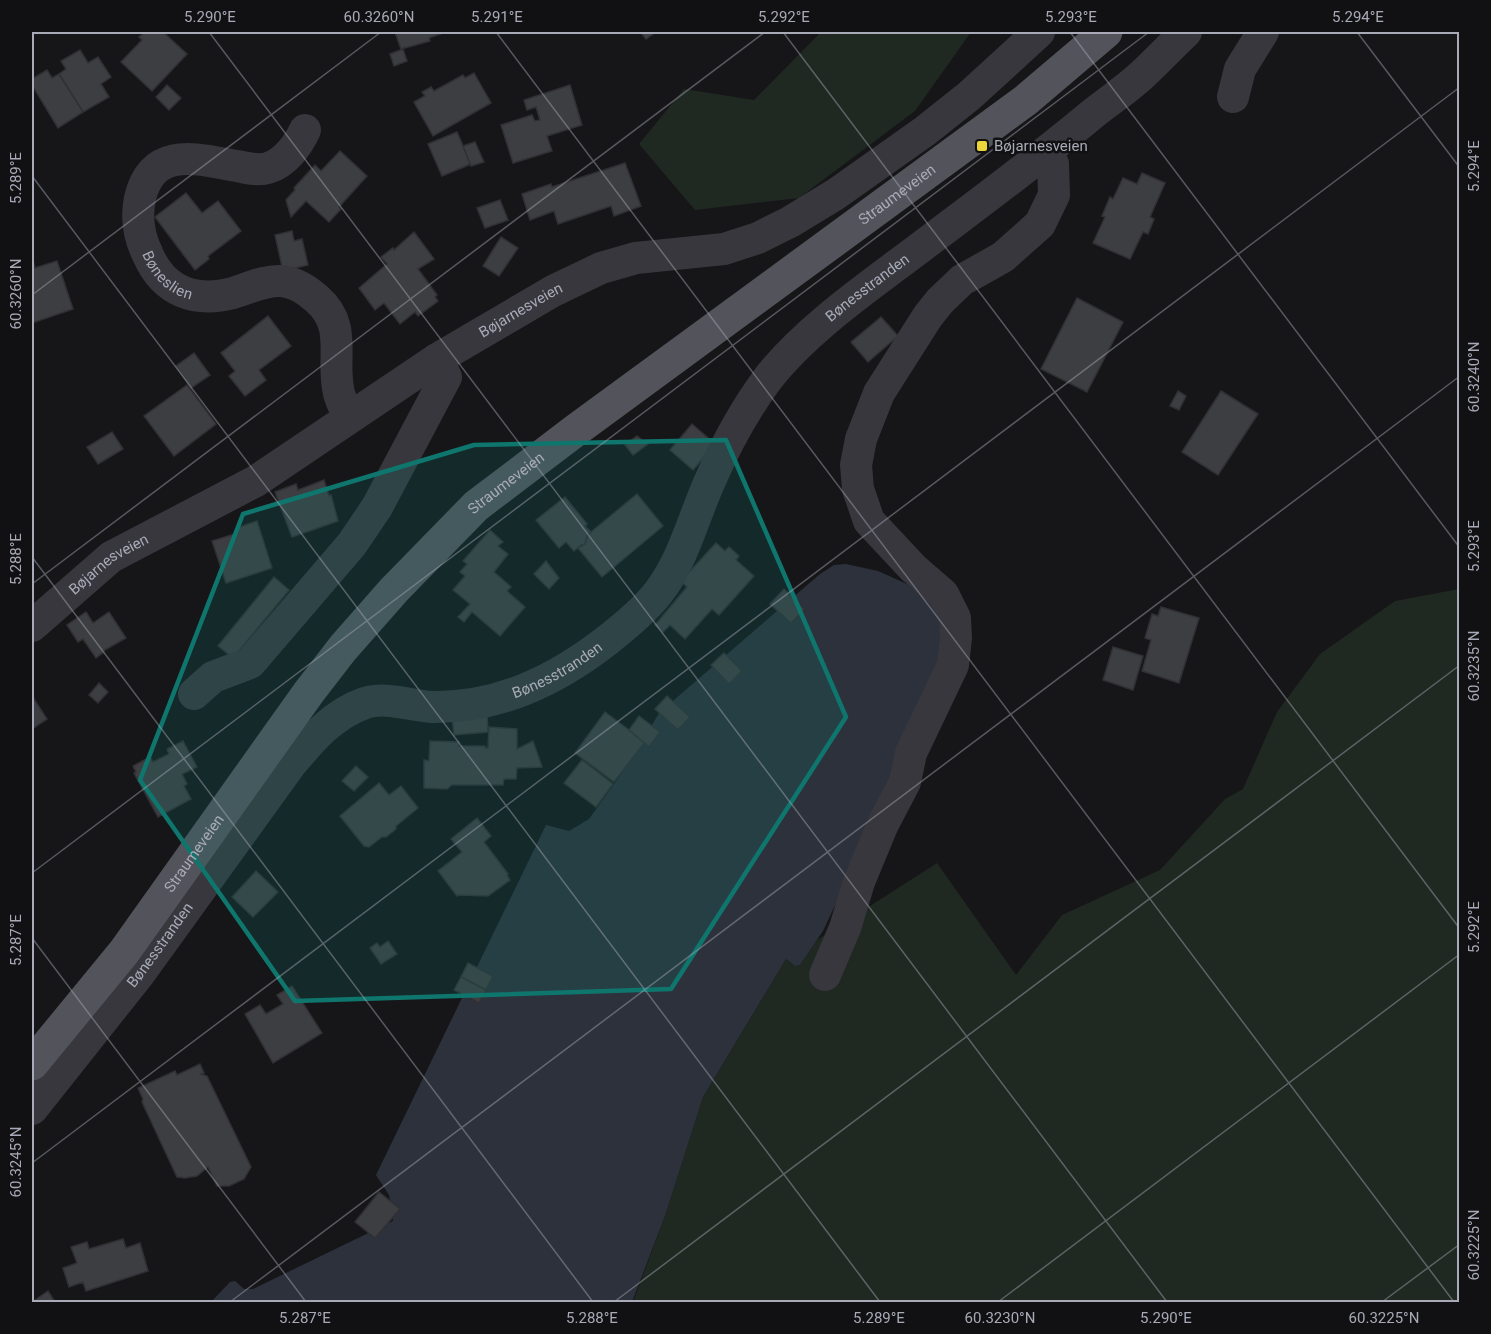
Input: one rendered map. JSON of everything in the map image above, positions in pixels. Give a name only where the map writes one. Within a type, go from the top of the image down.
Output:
[{"type":"main road","name":"Straumeveien","points":[[32,1064],[124,952],[309,692],[344,648],[394,590],[476,506],[1026,100],[1106,32]]},
{"type":"street","name":"Bøjarnesveien","points":[[32,626],[111,557],[256,481],[437,359],[553,291],[601,267],[636,258],[724,249],[758,238],[790,222],[836,194],[925,131],[969,96],[1039,32]]},
{"type":"street","name":"Bønesstranden","points":[[32,1109],[140,974],[291,764],[318,733],[344,712],[368,702],[385,700],[446,707],[497,700],[519,693],[553,678],[626,625],[659,592],[688,542],[708,485],[731,438],[770,377],[807,337],[1047,151],[1140,76],[1186,32]]},
{"type":"street","points":[[1233,97],[1240,69],[1263,32]]},
{"type":"street","name":"Bøneslien","points":[[304,130],[291,152],[279,163],[268,168],[255,170],[189,158],[175,159],[163,164],[152,172],[143,186],[139,201],[138,224],[144,247],[153,266],[175,289],[190,295],[208,297],[280,281],[294,284],[318,299],[329,311],[334,324],[338,341],[337,387],[340,399],[350,417]]},
{"type":"street","points":[[825,975],[845,928],[863,872],[905,782],[911,753],[952,665],[956,638],[955,618],[943,594],[913,568],[869,521],[858,489],[856,465],[861,439],[879,393],[940,301],[962,280],[1003,257],[1040,224],[1054,195],[1053,164],[1047,151]]},
{"type":"street","points":[[194,694],[213,677],[250,663],[352,544],[376,507],[446,377],[437,359]]},
{"type":"highlighted area","points":[[726,440],[846,717],[671,989],[295,1001],[140,780],[243,514],[474,445]]},
{"type":"shaded area","points":[[821,32],[971,32],[915,111],[799,198],[695,210],[639,144],[684,89],[754,100]]},
{"type":"shaded area","points":[[846,564],[878,571],[907,584],[929,602],[939,613],[942,656],[878,814],[823,931],[800,965],[795,966],[786,959],[703,1097],[665,1216],[632,1302],[211,1302],[230,1282],[235,1281],[244,1289],[253,1289],[393,1221],[389,1195],[376,1175],[546,825],[569,831],[589,819],[634,756],[659,713],[820,574],[834,565]]},
{"type":"shaded area","points":[[1459,589],[1459,1302],[633,1302],[665,1216],[703,1097],[786,959],[795,966],[800,965],[817,940],[937,863],[1016,975],[1062,915],[1160,870],[1225,799],[1243,789],[1277,712],[1320,654],[1395,601]]},
{"type":"building","points":[[145,32],[163,32],[187,54],[152,91],[121,62],[142,40],[139,37]]},
{"type":"building","points":[[395,32],[443,33],[429,38],[430,41],[401,49]]},
{"type":"building","points":[[640,32],[656,32],[646,39]]},
{"type":"building","points":[[403,49],[407,61],[394,66],[390,54]]},
{"type":"building","points":[[80,50],[88,63],[98,57],[111,77],[101,84],[109,97],[83,112],[59,74],[66,69],[61,61]]},
{"type":"building","points":[[47,70],[52,78],[59,74],[83,112],[58,128],[32,85],[32,79]]},
{"type":"building","points":[[474,73],[491,103],[433,136],[414,102],[425,96],[422,92],[431,87],[434,91],[463,75],[465,78]]},
{"type":"building","points":[[167,85],[181,98],[169,110],[156,97]]},
{"type":"building","points":[[570,85],[582,125],[547,136],[552,151],[513,163],[501,125],[532,115],[535,121],[540,120],[536,107],[527,110],[524,100]]},
{"type":"building","points":[[457,132],[471,164],[442,176],[428,144]]},
{"type":"building","points":[[475,142],[484,162],[471,166],[463,146]]},
{"type":"building","points":[[340,151],[367,176],[339,207],[341,209],[329,222],[306,201],[291,217],[286,200],[295,190],[294,188],[315,165],[321,171]]},
{"type":"building","points":[[625,163],[641,206],[614,216],[611,206],[558,224],[554,211],[530,220],[522,194],[551,184],[552,187]]},
{"type":"building","points":[[1142,173],[1165,183],[1150,217],[1154,219],[1148,234],[1143,232],[1130,259],[1093,243],[1105,217],[1102,216],[1110,197],[1113,199],[1123,178],[1137,184]]},
{"type":"building","points":[[186,193],[202,213],[218,201],[241,231],[208,256],[209,259],[195,270],[155,217]]},
{"type":"building","points":[[500,200],[508,220],[485,228],[477,208]]},
{"type":"building","points":[[292,231],[294,241],[302,239],[308,265],[283,271],[275,235]]},
{"type":"building","points":[[414,232],[434,259],[418,269],[437,295],[435,297],[438,301],[418,316],[415,312],[400,324],[384,303],[375,310],[359,288],[387,264],[381,257],[393,248],[394,250]]},
{"type":"building","points":[[501,237],[518,248],[499,276],[483,266]]},
{"type":"building","points":[[32,257],[35,268],[57,261],[73,309],[32,323]]},
{"type":"building","points":[[1077,298],[1123,322],[1087,392],[1041,369]]},
{"type":"building","points":[[268,316],[291,346],[259,370],[266,380],[245,396],[229,376],[235,371],[221,353]]},
{"type":"building","points":[[881,317],[898,336],[868,362],[851,342]]},
{"type":"building","points":[[194,353],[210,375],[191,388],[176,366]]},
{"type":"building","points":[[187,385],[216,424],[174,456],[144,416]]},
{"type":"building","points":[[1178,391],[1186,396],[1179,410],[1170,406]]},
{"type":"building","points":[[1221,391],[1258,414],[1218,475],[1182,452]]},
{"type":"building","points":[[692,424],[715,444],[693,470],[670,450]]},
{"type":"building","points":[[112,432],[123,449],[98,464],[87,447]]},
{"type":"building","points":[[637,436],[648,444],[633,455],[625,445]]},
{"type":"building","points":[[324,480],[338,521],[292,537],[275,492],[296,484],[298,490]]},
{"type":"building","points":[[637,494],[663,526],[602,577],[578,548],[585,544],[591,532]]},
{"type":"building","points":[[565,497],[591,532],[585,544],[574,551],[566,542],[559,548],[536,520]]},
{"type":"building","points":[[257,521],[272,568],[226,583],[212,541],[238,533],[237,528]]},
{"type":"building","points":[[490,530],[503,542],[498,546],[508,554],[494,572],[511,587],[507,591],[525,607],[500,636],[472,612],[464,622],[458,617],[470,604],[453,590],[465,576],[460,572],[467,564],[463,561]]},
{"type":"building","points":[[716,543],[725,551],[729,547],[739,556],[736,560],[754,576],[719,615],[712,609],[685,639],[670,625],[663,632],[655,625],[687,587],[681,581]]},
{"type":"building","points":[[546,561],[559,578],[549,589],[534,574]]},
{"type":"building","points":[[274,577],[289,590],[233,658],[218,646]]},
{"type":"building","points":[[784,589],[805,609],[791,623],[770,604]]},
{"type":"building","points":[[1161,607],[1199,618],[1179,683],[1142,671],[1151,640],[1145,638],[1152,614],[1158,616]]},
{"type":"building","points":[[86,612],[93,623],[109,612],[126,638],[103,651],[96,658],[83,639],[78,642],[67,625]]},
{"type":"building","points":[[1113,647],[1143,656],[1133,690],[1103,680]]},
{"type":"building","points":[[724,653],[742,671],[729,684],[711,665]]},
{"type":"building","points":[[99,683],[108,692],[98,703],[89,695]]},
{"type":"building","points":[[32,696],[47,719],[32,729]]},
{"type":"building","points":[[667,696],[690,717],[678,730],[655,709]]},
{"type":"building","points":[[605,712],[645,742],[614,782],[575,753]]},
{"type":"building","points":[[487,713],[488,732],[454,735],[452,716]]},
{"type":"building","points":[[639,716],[660,732],[649,747],[629,730]]},
{"type":"building","points":[[489,727],[517,729],[517,749],[533,741],[542,767],[517,768],[516,779],[504,779],[503,785],[452,785],[447,789],[424,788],[424,760],[429,761],[430,741],[459,742],[459,746],[488,748]]},
{"type":"building","points":[[183,741],[197,767],[182,774],[187,784],[184,786],[191,799],[158,817],[134,773],[136,772],[133,766],[150,757],[153,762],[169,754],[167,749]]},
{"type":"building","points":[[582,760],[613,784],[596,807],[564,783]]},
{"type":"building","points":[[356,766],[368,777],[354,791],[342,781]]},
{"type":"building","points":[[379,783],[389,795],[401,786],[418,808],[386,837],[382,837],[369,847],[364,846],[340,816]]},
{"type":"building","points":[[477,818],[491,836],[484,842],[510,880],[488,896],[457,896],[438,871],[462,852],[451,839]]},
{"type":"building","points":[[256,871],[278,892],[253,917],[232,897]]},
{"type":"building","points":[[388,941],[397,954],[381,964],[370,948],[377,943],[380,947]]},
{"type":"building","points":[[468,963],[493,976],[486,990],[461,977]]},
{"type":"building","points":[[461,977],[486,990],[479,1003],[454,990]]},
{"type":"building","points":[[292,986],[322,1033],[273,1063],[245,1014],[260,1005],[266,1014],[283,1004],[277,995]]},
{"type":"building","points":[[200,1064],[204,1073],[201,1074],[207,1076],[251,1167],[244,1179],[229,1186],[217,1186],[208,1167],[197,1176],[177,1177],[142,1102],[138,1088],[175,1071],[177,1075]]},
{"type":"building","points":[[379,1192],[400,1209],[375,1238],[355,1222]]},
{"type":"building","points":[[123,1239],[126,1248],[140,1243],[148,1271],[86,1291],[83,1282],[69,1287],[63,1268],[77,1263],[71,1247],[87,1242],[89,1249]]},
{"type":"building","points":[[48,1291],[55,1302],[35,1300]]},
{"type":"place","name":"Bøjarnesveien","points":[[982,146]]}]
